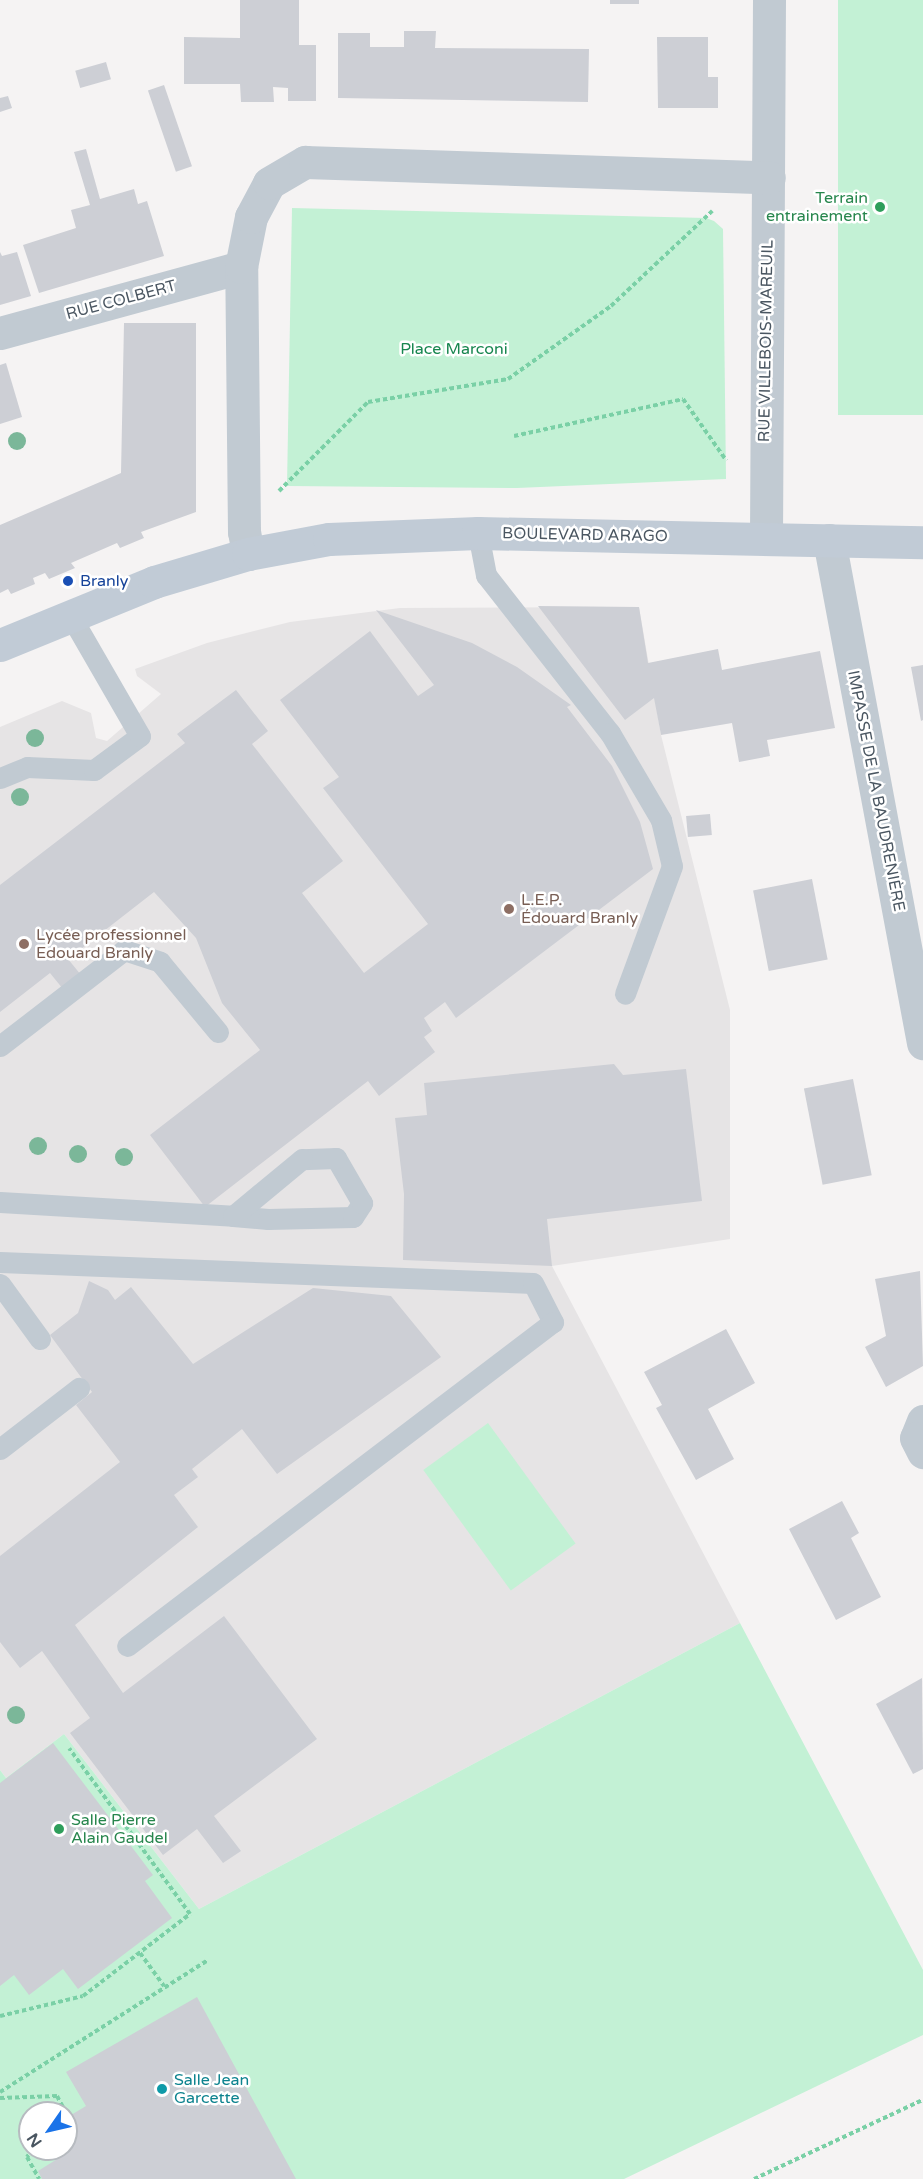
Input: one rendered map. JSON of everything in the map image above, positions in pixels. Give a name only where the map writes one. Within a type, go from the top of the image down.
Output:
[{"type":"main road","name":"BOULEVARD ARAGO","points":[[0,645],[154,582],[248,554],[329,539],[478,533],[766,537],[923,542]]},
{"type":"street","name":"RUE VILLEBOIS-MAREUIL","points":[[766,537],[769,0]]},
{"type":"street","points":[[248,554],[244,532],[242,267],[251,217],[269,183],[305,162],[769,177]]},
{"type":"street","name":"RUE COLBERT","points":[[0,333],[242,267]]},
{"type":"street","name":"IMPASSE DE LA BAUDRENIÈRE","points":[[829,540],[923,1043]]},
{"type":"street","points":[[923,1421],[916,1438],[923,1452]]},
{"type":"lane","points":[[478,533],[486,575],[610,733],[662,820],[672,866],[625,994]]},
{"type":"lane","points":[[0,778],[27,767],[94,770],[140,736],[70,615]]},
{"type":"lane","points":[[0,1046],[124,950],[160,962],[218,1032]]},
{"type":"lane","points":[[0,1202],[233,1216],[352,1217],[362,1203],[336,1158],[302,1159],[233,1216]]},
{"type":"lane","points":[[0,1262],[533,1283],[554,1322],[127,1646]]},
{"type":"lane","points":[[0,1284],[40,1339]]},
{"type":"lane","points":[[0,1449],[79,1388]]},
{"type":"path","points":[[273,494],[287,486],[368,402],[508,379],[611,306],[690,227],[714,209]]},
{"type":"path","points":[[514,436],[684,399],[726,460]]},
{"type":"path","points":[[0,2016],[83,1996],[190,1914],[69,1748]]},
{"type":"path","points":[[140,1953],[164,1987]]},
{"type":"path","points":[[0,2092],[208,1960]]},
{"type":"path","points":[[0,2098],[57,2096],[60,2101]]},
{"type":"path","points":[[754,2179],[923,2100]]},
{"type":"path","points":[[29,2161],[39,2179]]},
{"type":"shaded area","points":[[639,607],[661,735],[730,1010],[730,1239],[552,1266],[740,1623],[199,1909],[64,1734],[6,1778],[0,1770],[0,727],[62,701],[91,713],[96,738],[107,741],[161,694],[137,676],[135,669],[207,643],[290,622],[400,608]]},
{"type":"green space","name":"Terrain entrainement","points":[[838,0],[923,0],[923,415],[838,415]]},
{"type":"green space","name":"Place Marconi","points":[[292,208],[706,218],[714,221],[723,229],[726,479],[517,488],[287,486]]},
{"type":"green space","points":[[488,1423],[576,1544],[511,1591],[423,1470]]},
{"type":"green space","points":[[740,1623],[923,1970],[923,2035],[624,2179],[0,2179],[0,1770],[6,1778],[64,1734],[199,1909]]},
{"type":"building","points":[[240,0],[299,0],[299,45],[316,45],[316,101],[288,101],[288,88],[273,87],[274,102],[241,102],[240,84],[184,84],[184,37],[240,38]]},
{"type":"building","points":[[610,0],[639,0],[639,4],[610,4]]},
{"type":"building","points":[[404,31],[436,31],[435,48],[589,49],[588,102],[338,98],[338,33],[370,33],[370,47],[404,47]]},
{"type":"building","points":[[657,37],[708,37],[708,77],[718,77],[718,108],[658,108]]},
{"type":"building","points":[[106,62],[111,79],[80,88],[75,71]]},
{"type":"building","points":[[164,85],[192,166],[176,172],[148,91]]},
{"type":"building","points":[[8,96],[12,108],[0,112],[0,98]]},
{"type":"building","points":[[86,149],[100,199],[134,189],[138,204],[147,201],[164,256],[39,293],[23,245],[76,228],[71,210],[90,205],[74,152]]},
{"type":"building","points":[[0,252],[2,256],[17,252],[31,296],[0,305]]},
{"type":"building","points":[[124,323],[196,323],[196,512],[141,532],[144,538],[120,548],[117,543],[71,563],[75,568],[49,579],[45,573],[33,578],[35,584],[11,594],[8,589],[0,593],[0,525],[121,473]]},
{"type":"building","points":[[6,363],[22,417],[0,424],[0,365]]},
{"type":"building","points":[[538,606],[639,607],[648,663],[718,649],[722,670],[820,651],[835,728],[767,740],[770,756],[739,762],[732,723],[661,735],[654,698],[625,720]]},
{"type":"building","name":"L.E.P. Édouard Branly","points":[[376,610],[472,643],[517,667],[571,705],[567,707],[612,766],[640,822],[653,869],[456,1018],[445,1002],[424,1018],[432,1031],[424,1037],[435,1052],[379,1096],[368,1081],[205,1207],[150,1135],[260,1050],[222,1003],[196,938],[154,892],[68,959],[81,975],[63,989],[50,973],[0,1012],[0,885],[185,743],[177,734],[236,690],[268,731],[252,744],[343,861],[302,893],[364,973],[428,924],[323,788],[339,777],[280,700],[370,631],[418,696],[434,685]]},
{"type":"building","points":[[923,665],[923,720],[921,721],[911,667]]},
{"type":"building","points":[[710,814],[712,835],[688,837],[686,816]]},
{"type":"building","points":[[812,879],[828,959],[769,971],[753,890]]},
{"type":"building","points":[[614,1064],[623,1075],[686,1069],[702,1201],[547,1219],[552,1266],[403,1260],[404,1194],[395,1118],[427,1115],[424,1083]]},
{"type":"building","points":[[853,1079],[872,1175],[823,1185],[804,1089]]},
{"type":"building","points":[[920,1271],[923,1366],[886,1387],[865,1347],[886,1336],[875,1279]]},
{"type":"building","points":[[89,1281],[108,1290],[115,1300],[131,1287],[193,1364],[313,1288],[391,1296],[441,1357],[277,1474],[242,1429],[192,1469],[198,1477],[174,1495],[198,1527],[75,1625],[123,1693],[224,1616],[317,1739],[214,1816],[241,1851],[223,1863],[197,1829],[163,1855],[70,1733],[90,1718],[42,1651],[20,1668],[0,1642],[0,1556],[120,1462],[76,1405],[92,1392],[50,1335],[78,1313]]},
{"type":"building","points":[[726,1329],[755,1383],[708,1409],[734,1459],[696,1480],[656,1408],[662,1405],[644,1372]]},
{"type":"building","points":[[842,1501],[859,1533],[851,1538],[881,1597],[836,1620],[789,1529]]},
{"type":"building","points":[[922,1678],[923,1769],[913,1774],[876,1704]]},
{"type":"building","name":"Salle Pierre Alain Gaudel","points":[[53,1743],[153,1875],[145,1881],[172,1918],[78,1989],[63,1969],[29,1995],[14,1975],[0,1986],[0,1783]]},
{"type":"building","name":"Salle Jean Garcette","points":[[197,1997],[296,2179],[42,2179],[38,2171],[54,2161],[78,2161],[78,2111],[86,2106],[66,2072]]},
{"type":"place","name":"Terrain entrainement","points":[[880,207]]},
{"type":"place","name":"Branly","points":[[68,581]]},
{"type":"place","name":"L.E.P. Édouard Branly","points":[[509,909]]},
{"type":"place","name":"Lycée professionnel Edouard Branly","points":[[24,944]]},
{"type":"place","name":"Salle Pierre Alain Gaudel","points":[[59,1829]]},
{"type":"place","name":"Salle Jean Garcette","points":[[162,2089]]}]
